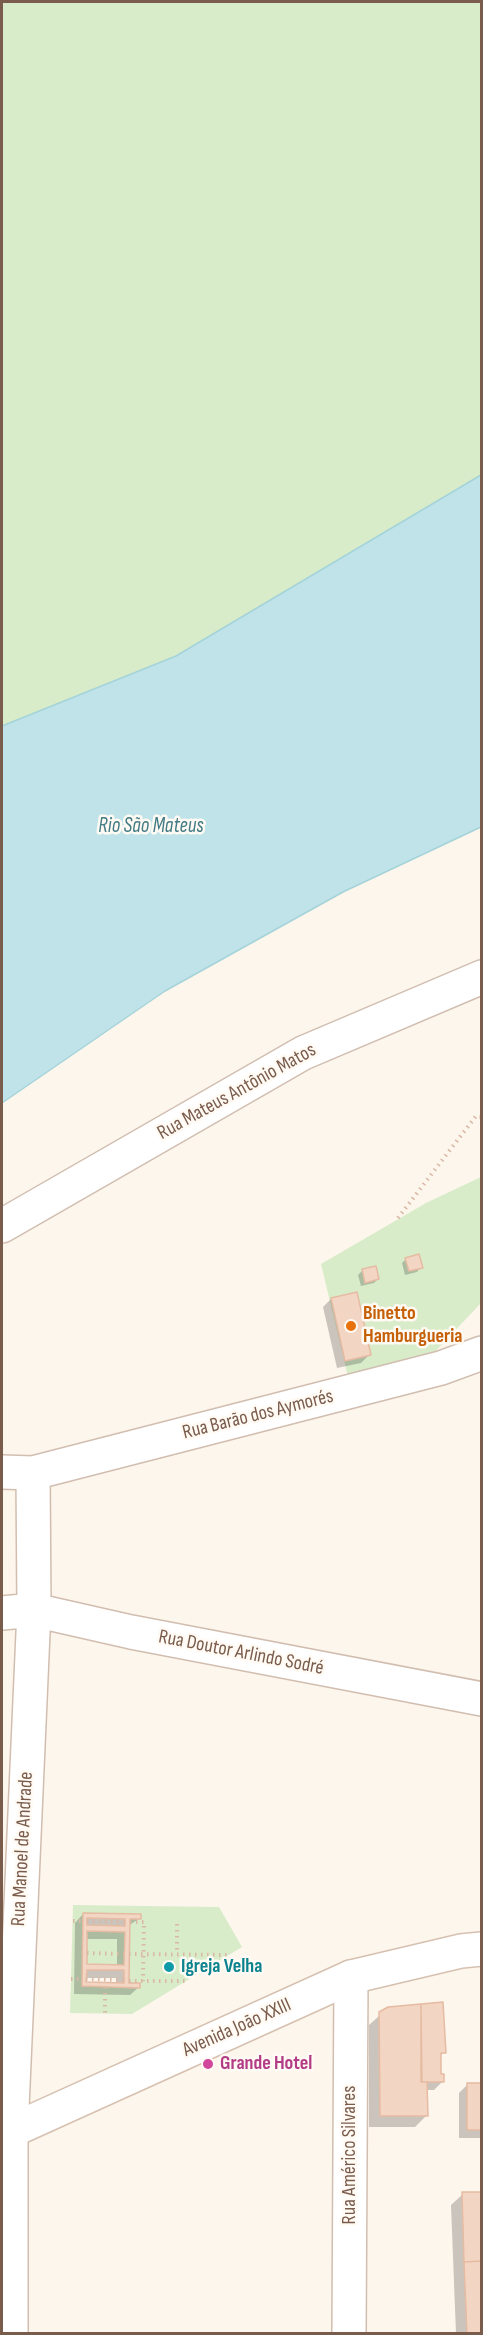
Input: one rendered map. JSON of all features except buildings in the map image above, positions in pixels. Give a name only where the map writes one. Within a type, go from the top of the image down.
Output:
[{"type":"street","name":"Rua Mateus Antônio Matos","points":[[2,1226],[303,1053],[482,977]]},
{"type":"street","name":"Rua Barão dos Aymorés","points":[[17,1472],[441,1368],[482,1353]]},
{"type":"street","name":"Rua Manoel de Andrade","points":[[11,2334],[6,2132],[34,1610],[17,1472]]},
{"type":"street","name":"Rua Doutor Arlindo Sodré","points":[[2,1612],[34,1610],[130,1632],[482,1699]]},
{"type":"street","name":"Avenida João XXIII","points":[[6,2132],[351,1977],[460,1951],[482,1949]]},
{"type":"street","name":"Rua Américo Silvares","points":[[350,2334],[351,1977]]},
{"type":"path","points":[[398,1218],[476,1116],[482,1117]]},
{"type":"path","points":[[72,1921],[144,1922],[143,1981]]},
{"type":"path","points":[[177,1924],[177,1954]]},
{"type":"path","points":[[87,1953],[229,1955]]},
{"type":"path","points":[[71,1979],[105,1983],[127,1980],[186,1981]]},
{"type":"path","points":[[105,1983],[105,2014]]},
{"type":"green space","points":[[2,2],[481,2],[481,475],[176,656],[2,726]]},
{"type":"green space","points":[[481,1177],[481,1303],[432,1355],[348,1377],[321,1264],[426,1203]]},
{"type":"green space","name":"Igreja Velha","points":[[73,1905],[219,1907],[242,1947],[132,2014],[70,2013]],"holes":[[[83,1913],[141,1914],[141,1919],[130,1919],[129,1983],[140,1983],[140,1987],[82,1986]]]},
{"type":"green space","points":[[87,1931],[125,1932],[124,1965],[87,1964]]},
{"type":"water","name":"Rio São Mateus","points":[[481,475],[481,827],[343,892],[165,991],[2,1103],[2,726],[176,656]]},
{"type":"place","name":"Binetto Hamburgueria","points":[[351,1326]]},
{"type":"place","name":"Igreja Velha","points":[[169,1967]]},
{"type":"place","name":"Grande Hotel","points":[[208,2064]]}]
